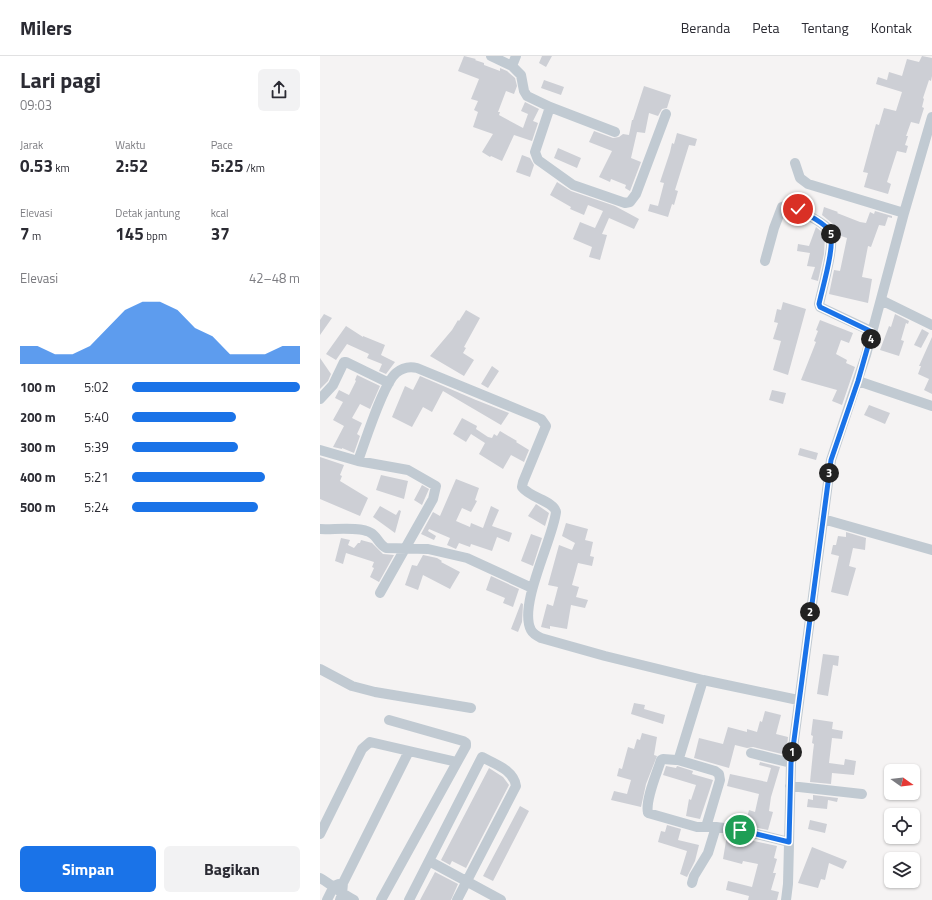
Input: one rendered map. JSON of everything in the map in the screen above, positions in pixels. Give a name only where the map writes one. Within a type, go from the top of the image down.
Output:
[{"type":"street","points":[[491,56],[512,66],[521,75],[525,95],[550,107],[615,132]]},
{"type":"street","points":[[512,66],[516,56]]},
{"type":"street","points":[[550,107],[535,152],[538,160],[573,185],[625,204],[630,202],[636,194],[666,114]]},
{"type":"street","points":[[786,900],[788,884],[791,763],[798,700],[831,460],[858,381],[932,116]]},
{"type":"street","points":[[795,163],[800,178],[808,184],[904,213]]},
{"type":"street","points":[[765,261],[774,228],[782,207],[786,205],[795,207],[821,223],[829,230],[832,243],[819,304],[820,307],[872,332]]},
{"type":"street","points":[[881,300],[932,325]]},
{"type":"street","points":[[320,399],[333,385],[344,362],[389,383]]},
{"type":"street","points":[[358,461],[383,393],[395,374],[400,370],[411,367],[417,368],[543,421],[546,426],[522,487],[528,493],[554,507],[556,512],[532,588],[528,618],[531,630],[537,636],[605,656],[703,680],[798,700]]},
{"type":"street","points":[[858,381],[932,406]]},
{"type":"street","points":[[320,450],[358,461],[408,470],[436,486],[433,498],[406,549],[380,593]]},
{"type":"street","points":[[823,519],[932,550]]},
{"type":"street","points":[[320,529],[366,531],[373,534],[384,547],[389,549],[428,549],[467,558],[532,588]]},
{"type":"street","points":[[320,669],[352,686],[363,689],[471,708]]},
{"type":"street","points":[[678,760],[703,680]]},
{"type":"street","points":[[381,900],[465,749],[465,742],[389,720]]},
{"type":"street","points":[[320,834],[362,749],[370,742],[376,742],[457,762]]},
{"type":"street","points":[[327,900],[339,885],[409,751]]},
{"type":"street","points":[[751,753],[791,763]]},
{"type":"street","points":[[409,900],[480,756],[510,772],[516,781],[516,786],[457,900]]},
{"type":"street","points":[[692,883],[694,876],[708,853],[711,827],[720,774],[715,771],[678,760],[663,759],[661,760],[647,807],[648,813],[697,827],[711,827],[740,830],[789,842]]},
{"type":"street","points":[[790,786],[862,794]]},
{"type":"street","points":[[429,861],[467,881],[485,896],[501,900]]},
{"type":"street","points":[[320,878],[339,885]]},
{"type":"street","points":[[339,885],[341,897],[354,900]]},
{"type":"building","points":[[464,56],[476,59],[475,60],[484,63],[484,65],[500,71],[500,68],[507,71],[515,78],[517,86],[514,94],[506,91],[498,112],[500,112],[499,115],[523,128],[528,114],[521,111],[525,102],[539,109],[533,121],[538,123],[532,141],[514,135],[502,161],[491,156],[490,157],[482,152],[493,134],[473,127],[478,112],[474,110],[478,101],[471,99],[479,79],[458,71]]},
{"type":"building","points":[[542,56],[552,56],[546,67],[539,63]]},
{"type":"building","points":[[922,56],[932,58],[932,76],[931,81],[929,80],[923,98],[922,107],[924,108],[919,124],[911,122],[906,136],[908,136],[905,145],[908,146],[906,153],[897,151],[887,182],[891,184],[888,194],[864,187],[868,173],[863,172],[876,124],[879,125],[884,108],[896,111],[902,92],[876,84],[878,77],[887,80],[889,72],[902,76],[907,59],[919,62]]},
{"type":"building","points":[[544,80],[564,87],[561,95],[541,88]]},
{"type":"building","points":[[644,86],[671,95],[667,108],[662,109],[658,116],[649,113],[645,133],[637,132],[631,158],[641,162],[630,191],[625,188],[626,185],[611,179],[610,182],[599,177],[612,151],[589,142],[594,131],[613,138],[619,137],[623,134],[629,135],[632,120]]},
{"type":"building","points":[[677,133],[697,139],[695,146],[689,145],[675,190],[678,191],[674,205],[672,204],[668,217],[648,211],[650,204],[658,206],[664,183],[660,182],[672,143],[674,144]]},
{"type":"building","points":[[558,148],[581,158],[577,168],[554,158]]},
{"type":"building","points":[[522,155],[530,158],[534,165],[530,177],[516,172]]},
{"type":"building","points":[[557,182],[571,191],[615,206],[639,219],[634,229],[609,218],[602,234],[607,235],[600,260],[589,257],[592,247],[573,239],[580,222],[595,228],[603,211],[588,205],[584,215],[570,209],[571,207],[550,195]]},
{"type":"building","points":[[824,207],[860,222],[866,223],[870,212],[874,214],[875,211],[892,216],[892,218],[888,217],[885,226],[879,225],[871,247],[868,246],[862,277],[872,279],[868,303],[829,294],[834,270],[840,271],[847,238],[838,235],[833,224],[822,215]]},
{"type":"building","points":[[816,227],[825,237],[824,254],[818,281],[811,279],[815,267],[807,266],[810,253],[797,251],[798,244],[809,246]]},
{"type":"building","points":[[783,302],[806,309],[788,375],[773,370],[781,341],[773,339],[778,323],[774,322],[777,309],[781,310]]},
{"type":"building","points":[[466,310],[480,318],[464,347],[466,348],[463,353],[474,360],[464,376],[430,356],[452,330]]},
{"type":"building","points":[[324,314],[332,318],[320,335],[320,320]]},
{"type":"building","points":[[895,314],[909,321],[908,324],[906,323],[901,340],[904,341],[899,356],[880,350],[889,326],[891,327]]},
{"type":"building","points":[[820,320],[853,333],[849,343],[841,340],[836,354],[847,360],[846,363],[855,367],[842,405],[832,401],[837,390],[801,380],[816,342],[814,341],[818,331],[816,330]]},
{"type":"building","points":[[346,326],[363,337],[385,345],[381,355],[395,362],[386,374],[379,371],[382,364],[367,358],[369,354],[347,344],[336,360],[326,354]]},
{"type":"building","points":[[922,329],[929,333],[921,348],[914,345]]},
{"type":"building","points":[[932,337],[932,394],[924,390],[929,379],[918,374],[921,366],[919,366]]},
{"type":"building","points":[[320,358],[331,374],[328,381],[320,389]]},
{"type":"building","points":[[492,366],[499,371],[488,388],[481,384]]},
{"type":"building","points":[[357,375],[380,386],[370,409],[360,404],[352,418],[362,423],[357,434],[360,436],[354,453],[342,448],[333,447],[344,426],[333,420],[343,402],[335,398],[339,390],[349,395],[356,381]]},
{"type":"building","points":[[420,376],[509,413],[501,425],[443,391],[432,412],[423,407],[412,427],[392,417],[405,386],[413,390]]},
{"type":"building","points":[[772,390],[786,393],[783,404],[769,400]]},
{"type":"building","points":[[869,405],[890,413],[885,424],[864,415]]},
{"type":"building","points":[[462,418],[477,426],[476,429],[488,437],[492,438],[494,434],[497,436],[500,431],[517,441],[516,442],[529,450],[524,462],[511,455],[503,469],[479,454],[485,443],[471,434],[466,442],[453,434]]},
{"type":"building","points":[[800,448],[818,453],[816,460],[798,455]]},
{"type":"building","points":[[320,457],[344,465],[340,475],[342,476],[340,481],[368,498],[360,516],[320,499]]},
{"type":"building","points":[[381,475],[408,481],[404,499],[376,490]]},
{"type":"building","points":[[456,479],[479,488],[475,500],[477,501],[471,512],[462,508],[456,521],[470,527],[471,523],[483,528],[491,506],[499,510],[492,526],[512,533],[509,542],[497,537],[492,551],[471,544],[470,547],[459,543],[456,549],[447,545],[450,538],[429,529],[428,531],[436,536],[434,540],[421,534],[433,512],[440,516]]},
{"type":"building","points":[[422,485],[429,489],[422,505],[414,500]]},
{"type":"building","points":[[536,504],[549,513],[545,526],[528,516]]},
{"type":"building","points":[[380,506],[396,515],[399,510],[401,511],[395,533],[373,517]]},
{"type":"building","points":[[566,523],[588,529],[585,540],[593,542],[590,556],[594,557],[592,566],[578,563],[572,585],[579,587],[576,597],[588,600],[585,608],[571,605],[567,629],[550,626],[550,629],[541,627],[547,604],[553,606],[558,587],[548,585],[559,545],[572,550],[575,543],[562,536]]},
{"type":"building","points":[[846,532],[866,538],[865,550],[853,548],[849,566],[856,568],[848,596],[831,592],[839,556],[831,554],[833,545],[836,545],[838,536],[846,537]]},
{"type":"building","points":[[531,534],[542,538],[533,566],[521,561]]},
{"type":"building","points":[[341,538],[350,540],[348,545],[354,548],[358,543],[360,543],[361,540],[372,543],[383,554],[394,555],[379,582],[370,577],[374,568],[372,567],[374,562],[346,553],[343,564],[335,561]]},
{"type":"building","points":[[423,555],[437,558],[442,561],[441,562],[460,572],[450,589],[423,575],[418,590],[405,585],[412,565],[417,566]]},
{"type":"building","points":[[491,576],[519,589],[513,607],[503,603],[505,598],[486,590]]},
{"type":"building","points":[[521,603],[523,604],[522,622],[518,632],[511,629]]},
{"type":"building","points":[[823,654],[839,656],[838,666],[833,665],[828,696],[817,694]]},
{"type":"building","points":[[634,703],[645,705],[644,709],[665,715],[663,724],[631,714]]},
{"type":"building","points":[[765,711],[781,715],[776,734],[788,737],[786,755],[753,747],[747,748],[735,745],[729,768],[694,758],[699,738],[723,744],[728,727],[747,732],[747,729],[757,732]]},
{"type":"building","points":[[813,719],[833,722],[832,729],[843,731],[842,739],[832,738],[829,763],[844,765],[845,759],[856,761],[854,775],[832,773],[831,784],[810,782],[814,744],[812,743],[813,736],[811,735]]},
{"type":"building","points":[[642,733],[657,737],[654,755],[657,756],[646,784],[641,807],[611,800],[614,791],[627,794],[631,780],[617,776],[619,768],[622,769],[628,747],[634,749],[637,739],[640,740]]},
{"type":"building","points":[[760,762],[780,767],[771,797],[769,811],[773,812],[768,830],[745,825],[749,810],[755,812],[759,794],[727,786],[730,774],[767,782],[771,768],[759,765]]},
{"type":"building","points":[[666,766],[676,768],[677,766],[693,771],[692,774],[713,780],[700,819],[686,816],[689,799],[691,800],[696,785],[663,775]]},
{"type":"building","points":[[489,768],[503,777],[509,785],[466,868],[452,861],[450,865],[441,860]]},
{"type":"building","points":[[813,795],[838,798],[837,802],[828,800],[827,809],[807,807],[808,799],[813,800]]},
{"type":"building","points":[[520,806],[529,811],[493,881],[483,876]]},
{"type":"building","points":[[810,820],[827,824],[825,833],[808,829]]},
{"type":"building","points":[[667,825],[681,829],[678,840],[699,845],[695,861],[687,877],[680,874],[687,851],[658,842],[661,831],[665,832]]},
{"type":"building","points":[[727,835],[777,846],[774,858],[777,859],[773,873],[776,873],[771,890],[779,892],[777,900],[748,900],[749,896],[726,890],[728,881],[752,887],[758,864],[743,861],[742,864],[723,859]]},
{"type":"building","points":[[812,847],[847,861],[843,869],[829,863],[825,880],[821,879],[818,888],[798,883]]},
{"type":"building","points":[[435,872],[458,884],[451,900],[420,900]]},
{"type":"route","points":[[740,830],[789,842],[791,763],[831,460],[858,381],[872,332],[823,310],[819,306],[832,243],[831,235],[829,230],[821,223],[798,209]]}]
